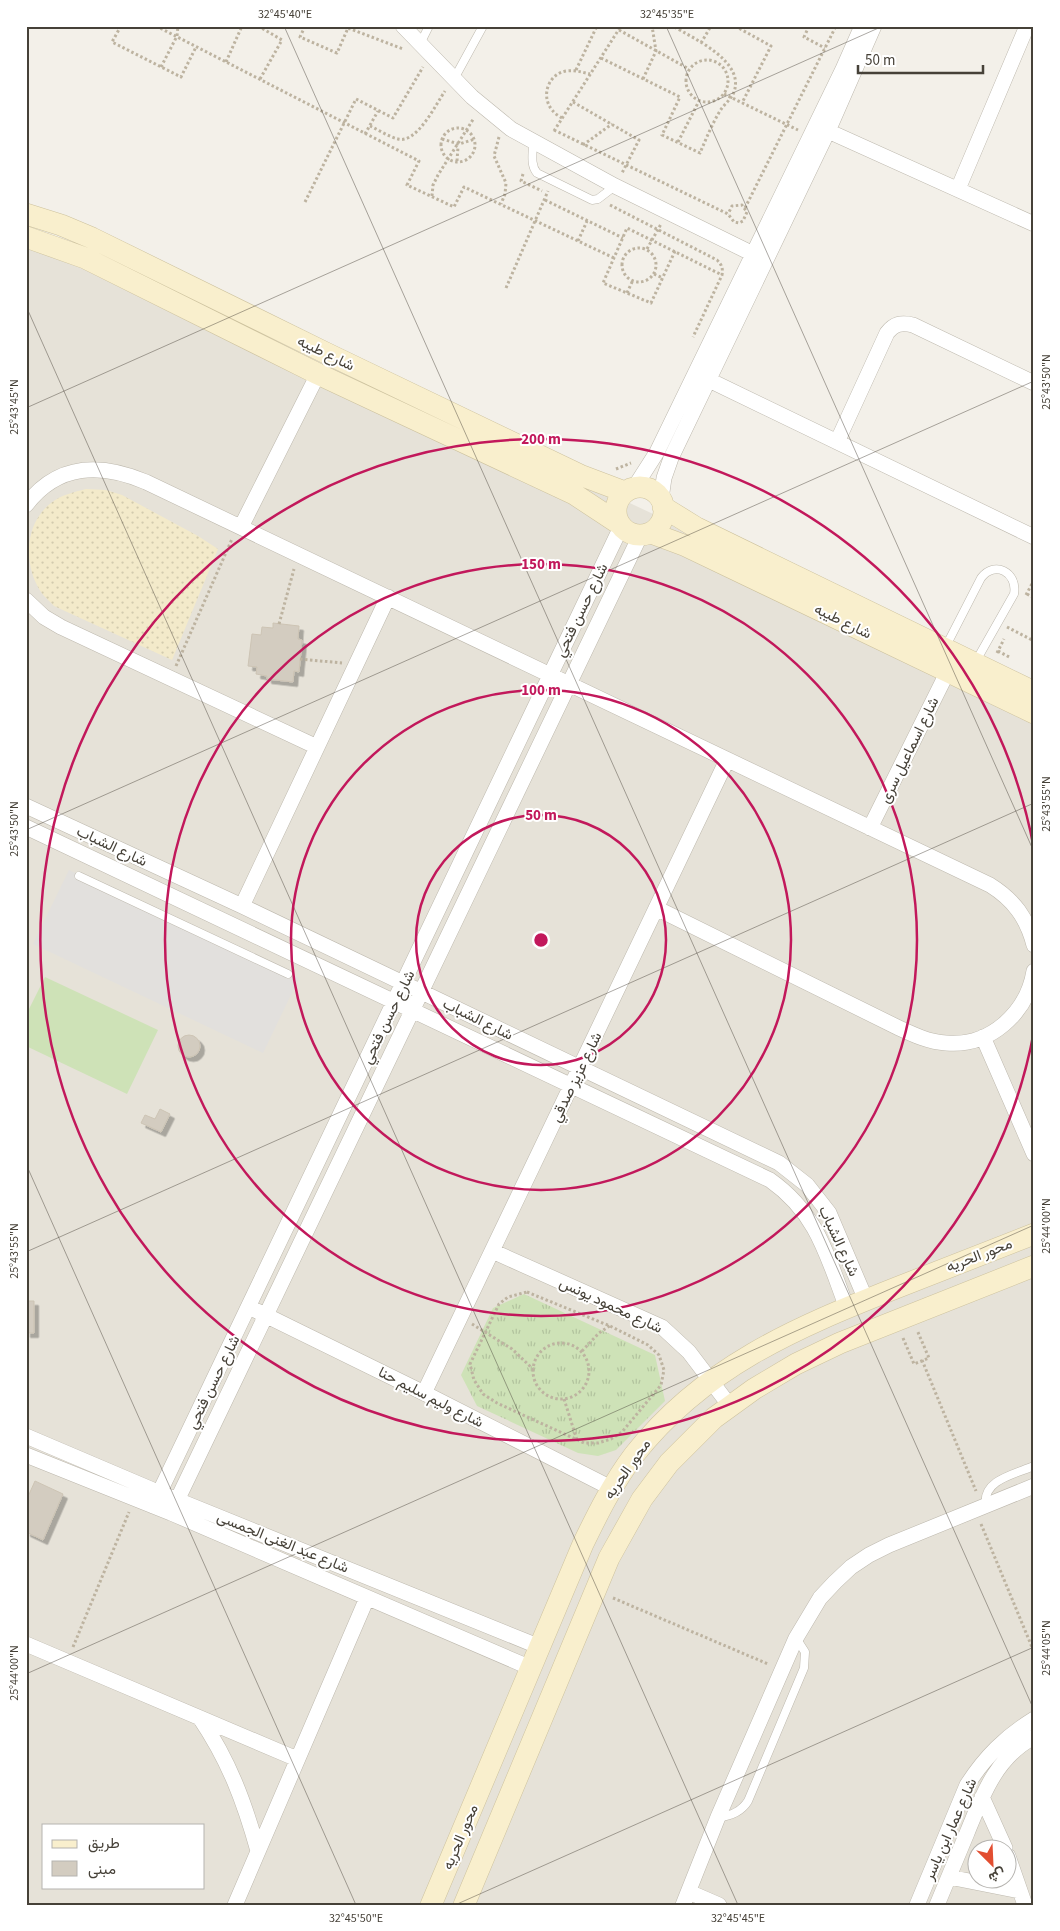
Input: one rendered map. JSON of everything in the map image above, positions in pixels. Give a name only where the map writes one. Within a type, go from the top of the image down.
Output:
[{"type":"main road","name":"شارع طيبه","points":[[26,214],[61,225],[92,238],[580,475],[629,490]]},
{"type":"main road","name":"شارع طيبه","points":[[26,237],[85,258],[318,374],[574,494],[619,525]]},
{"type":"main road","points":[[649,489],[662,503],[661,522],[646,534],[626,532],[619,525],[615,511],[617,504],[629,490],[649,489]]},
{"type":"main road","name":"شارع طيبه","points":[[662,503],[697,528],[944,648],[985,661],[1034,692]]},
{"type":"main road","name":"شارع طيبه","points":[[646,534],[686,546],[1034,713]]},
{"type":"main road","name":"محور الحريه","points":[[431,1905],[583,1544],[611,1488],[633,1456],[658,1427],[712,1381],[738,1362],[781,1337],[856,1304],[1034,1234]]},
{"type":"main road","name":"محور الحريه","points":[[464,1905],[619,1538],[651,1486],[684,1446],[700,1430],[730,1406],[796,1364],[840,1343],[1034,1266]]},
{"type":"street","points":[[403,26],[415,48],[450,84],[538,145],[615,186],[753,254]]},
{"type":"street","points":[[629,490],[646,471],[657,452],[811,136],[862,26]]},
{"type":"street","points":[[662,503],[667,468],[828,131],[874,26]]},
{"type":"street","points":[[958,189],[1027,26]]},
{"type":"street","points":[[828,131],[1034,224]]},
{"type":"street","points":[[837,442],[887,333],[898,324],[906,323],[913,325],[1034,383]]},
{"type":"street","points":[[239,527],[318,374]]},
{"type":"street","points":[[709,380],[1034,537]]},
{"type":"street","points":[[26,505],[48,484],[66,474],[86,470],[107,469],[146,482],[990,886],[1004,894],[1015,905],[1024,918],[1034,945]]},
{"type":"street","name":"شارع حسن فتحي","points":[[156,1499],[396,1001],[619,525]]},
{"type":"street","name":"شارع حسن فتحي","points":[[175,1507],[569,685],[646,534]]},
{"type":"street","points":[[242,906],[388,597]]},
{"type":"street","points":[[26,600],[52,622],[317,746]]},
{"type":"street","name":"شارع اسماعيل سرى","points":[[870,828],[948,671]]},
{"type":"street","name":"شارع عزيز صدقي","points":[[424,1393],[727,760]]},
{"type":"street","name":"شارع الشباب","points":[[26,806],[242,906],[763,1155],[794,1173],[807,1184],[828,1213],[856,1304]]},
{"type":"street","name":"شارع الشباب","points":[[26,827],[396,1001],[571,1087],[756,1173],[782,1189],[804,1210],[856,1304]]},
{"type":"street","points":[[656,908],[914,1035],[930,1041],[966,1042],[983,1037],[1008,1021],[1027,996],[1034,971]]},
{"type":"street","points":[[983,1037],[1034,1154]]},
{"type":"street","name":"شارع محمود يونس","points":[[492,1251],[662,1327],[689,1352],[730,1406]]},
{"type":"street","name":"شارع وليم سليم حنا","points":[[248,1308],[424,1393],[611,1488]]},
{"type":"street","name":"شارع عبد الغنى الجمسى","points":[[26,1436],[175,1507],[540,1648]]},
{"type":"street","name":"شارع عبد الغنى الجمسى","points":[[26,1455],[135,1498],[156,1499]]},
{"type":"street","points":[[719,1905],[686,1898],[718,1817],[796,1638],[820,1598],[851,1567],[869,1555],[889,1545],[1034,1486]]},
{"type":"street","name":"شارع عبد الغنى الجمسى","points":[[175,1507],[367,1598],[531,1668]]},
{"type":"street","points":[[235,1905],[367,1598]]},
{"type":"street","points":[[26,1644],[298,1759]]},
{"type":"street","points":[[200,1718],[216,1742],[241,1794],[258,1851]]},
{"type":"street","name":"شارع عمار ابن ياسر","points":[[917,1905],[967,1785],[998,1745],[1034,1719]]},
{"type":"street","name":"شارع عمار ابن ياسر","points":[[937,1905],[982,1797],[996,1769],[1019,1746],[1034,1737]]},
{"type":"street","points":[[982,1797],[1000,1838]]},
{"type":"street","points":[[949,1876],[1022,1898]]},
{"type":"street","points":[[1018,1886],[1022,1898]]},
{"type":"lane","points":[[415,48],[429,26]]},
{"type":"lane","points":[[450,84],[483,26]]},
{"type":"lane","points":[[538,145],[532,164],[534,171],[589,199],[598,199],[615,186]]},
{"type":"lane","points":[[944,648],[981,578],[984,574],[994,569],[999,569],[1009,574],[1015,588],[1014,594],[998,623],[985,661]]},
{"type":"lane","points":[[79,876],[288,974]]},
{"type":"lane","points":[[981,1507],[992,1485],[1034,1466]]},
{"type":"lane","points":[[718,1817],[739,1811],[748,1800],[804,1668],[805,1652],[796,1638]]},
{"type":"path","points":[[121,26],[112,42],[181,77],[196,47]]},
{"type":"path","points":[[156,26],[419,161],[408,185],[454,207],[464,186],[614,258]]},
{"type":"path","points":[[161,67],[177,36],[178,26]]},
{"type":"path","points":[[225,62],[242,26]]},
{"type":"path","points":[[258,26],[282,40],[260,79]]},
{"type":"path","points":[[305,26],[300,36],[338,53],[348,28],[415,48]]},
{"type":"path","points":[[576,70],[597,26]]},
{"type":"path","points":[[643,79],[656,51],[652,26]]},
{"type":"path","points":[[601,58],[680,97],[662,135],[700,153],[719,112],[731,98],[735,81],[733,70],[723,58],[673,26]]},
{"type":"path","points":[[701,43],[711,26]]},
{"type":"path","points":[[735,26],[771,46],[742,103]]},
{"type":"path","points":[[809,26],[804,38],[825,48]]},
{"type":"path","points":[[554,130],[728,214],[730,219],[739,223],[746,217],[745,208],[836,26]]},
{"type":"path","points":[[538,145],[554,130],[620,28],[689,69]]},
{"type":"path","points":[[709,60],[722,66],[727,72],[728,80],[728,87],[724,94],[712,102],[699,101],[688,91],[686,84],[689,69],[694,64],[709,60]]},
{"type":"path","points":[[306,202],[356,99],[393,118],[424,67]]},
{"type":"path","points":[[562,118],[552,110],[547,100],[546,88],[553,77],[564,71],[576,70],[590,74]]},
{"type":"path","points":[[370,126],[399,140],[409,138],[417,133],[450,84]]},
{"type":"path","points":[[724,94],[811,136]]},
{"type":"path","points":[[678,142],[699,101]]},
{"type":"path","points":[[573,102],[640,140],[615,186]]},
{"type":"path","points":[[365,134],[378,111]]},
{"type":"path","points":[[432,196],[438,176],[474,117]]},
{"type":"path","points":[[583,145],[612,124]]},
{"type":"path","points":[[455,128],[466,130],[474,140],[473,152],[469,158],[457,161],[450,159],[442,150],[442,139],[445,134],[455,128]]},
{"type":"path","points":[[499,137],[494,156],[504,177],[506,189],[501,204]]},
{"type":"path","points":[[442,139],[459,144],[474,140]]},
{"type":"path","points":[[457,161],[459,144]]},
{"type":"path","points":[[506,288],[553,181]]},
{"type":"path","points":[[598,199],[717,260],[723,270],[722,275],[693,337]]},
{"type":"path","points":[[544,200],[623,238]]},
{"type":"path","points":[[728,214],[732,206],[742,205],[745,208]]},
{"type":"path","points":[[647,249],[667,212]]},
{"type":"path","points":[[578,241],[587,221]]},
{"type":"path","points":[[675,252],[651,303],[603,283],[627,228],[722,275]]},
{"type":"path","points":[[634,249],[647,249],[656,260],[654,274],[644,280],[633,280],[623,270],[625,257],[634,249]]},
{"type":"path","points":[[616,252],[625,257]]},
{"type":"path","points":[[654,274],[663,278]]},
{"type":"path","points":[[627,293],[633,280]]},
{"type":"path","points":[[614,469],[626,466],[637,458]]},
{"type":"path","points":[[171,678],[239,527]]},
{"type":"path","points":[[279,624],[298,554]]},
{"type":"path","points":[[1022,602],[1034,580]]},
{"type":"path","points":[[1026,594],[1034,598]]},
{"type":"path","points":[[985,661],[1014,620]]},
{"type":"path","points":[[998,623],[1034,641]]},
{"type":"path","points":[[300,659],[334,662]]},
{"type":"path","points":[[527,1292],[610,1326],[648,1344],[659,1356],[664,1370],[661,1385],[622,1432],[611,1439],[598,1443],[584,1443],[577,1440],[497,1403],[484,1394],[474,1380],[470,1364],[499,1304],[508,1297],[527,1292]]},
{"type":"path","points":[[582,1351],[594,1337],[610,1326],[634,1314]]},
{"type":"path","points":[[461,1318],[512,1349],[533,1370]]},
{"type":"path","points":[[904,1318],[929,1358],[914,1364],[904,1318]]},
{"type":"path","points":[[567,1343],[582,1351],[589,1364],[588,1380],[579,1393],[564,1399],[549,1396],[542,1391],[534,1378],[533,1370],[538,1355],[551,1345],[567,1343]]},
{"type":"path","points":[[922,1360],[981,1507],[1034,1652]]},
{"type":"path","points":[[564,1399],[577,1440]]},
{"type":"path","points":[[67,1662],[135,1498]]},
{"type":"path","points":[[596,1591],[782,1670]]},
{"type":"shaded area","points":[[26,226],[218,310],[907,633],[1034,703],[1034,1905],[26,1905]]},
{"type":"shaded area","points":[[69,870],[299,978],[263,1053],[33,944]]},
{"type":"green space","points":[[45,977],[158,1030],[127,1094],[26,1046],[26,1015]]},
{"type":"green space","points":[[524,1294],[655,1355],[665,1401],[616,1450],[598,1456],[578,1453],[477,1406],[461,1375],[493,1308]]},
{"type":"sand","points":[[86,489],[106,490],[122,495],[198,536],[218,549],[172,660],[54,606],[42,594],[35,581],[29,558],[29,545],[31,533],[36,522],[42,512],[55,500]]},
{"type":"building","points":[[273,623],[299,626],[298,639],[302,640],[299,672],[294,671],[293,682],[267,679],[267,676],[256,674],[257,667],[248,666],[252,634],[261,635],[262,627],[273,628]]},
{"type":"building","points":[[189,1035],[197,1038],[200,1046],[197,1054],[189,1057],[181,1054],[178,1046],[181,1038]]},
{"type":"building","points":[[160,1109],[170,1114],[161,1132],[141,1123],[145,1115],[155,1119]]},
{"type":"building","points":[[26,1301],[34,1301],[34,1333],[26,1333]]},
{"type":"building","points":[[35,1481],[63,1494],[43,1540],[26,1532],[26,1501]]}]
